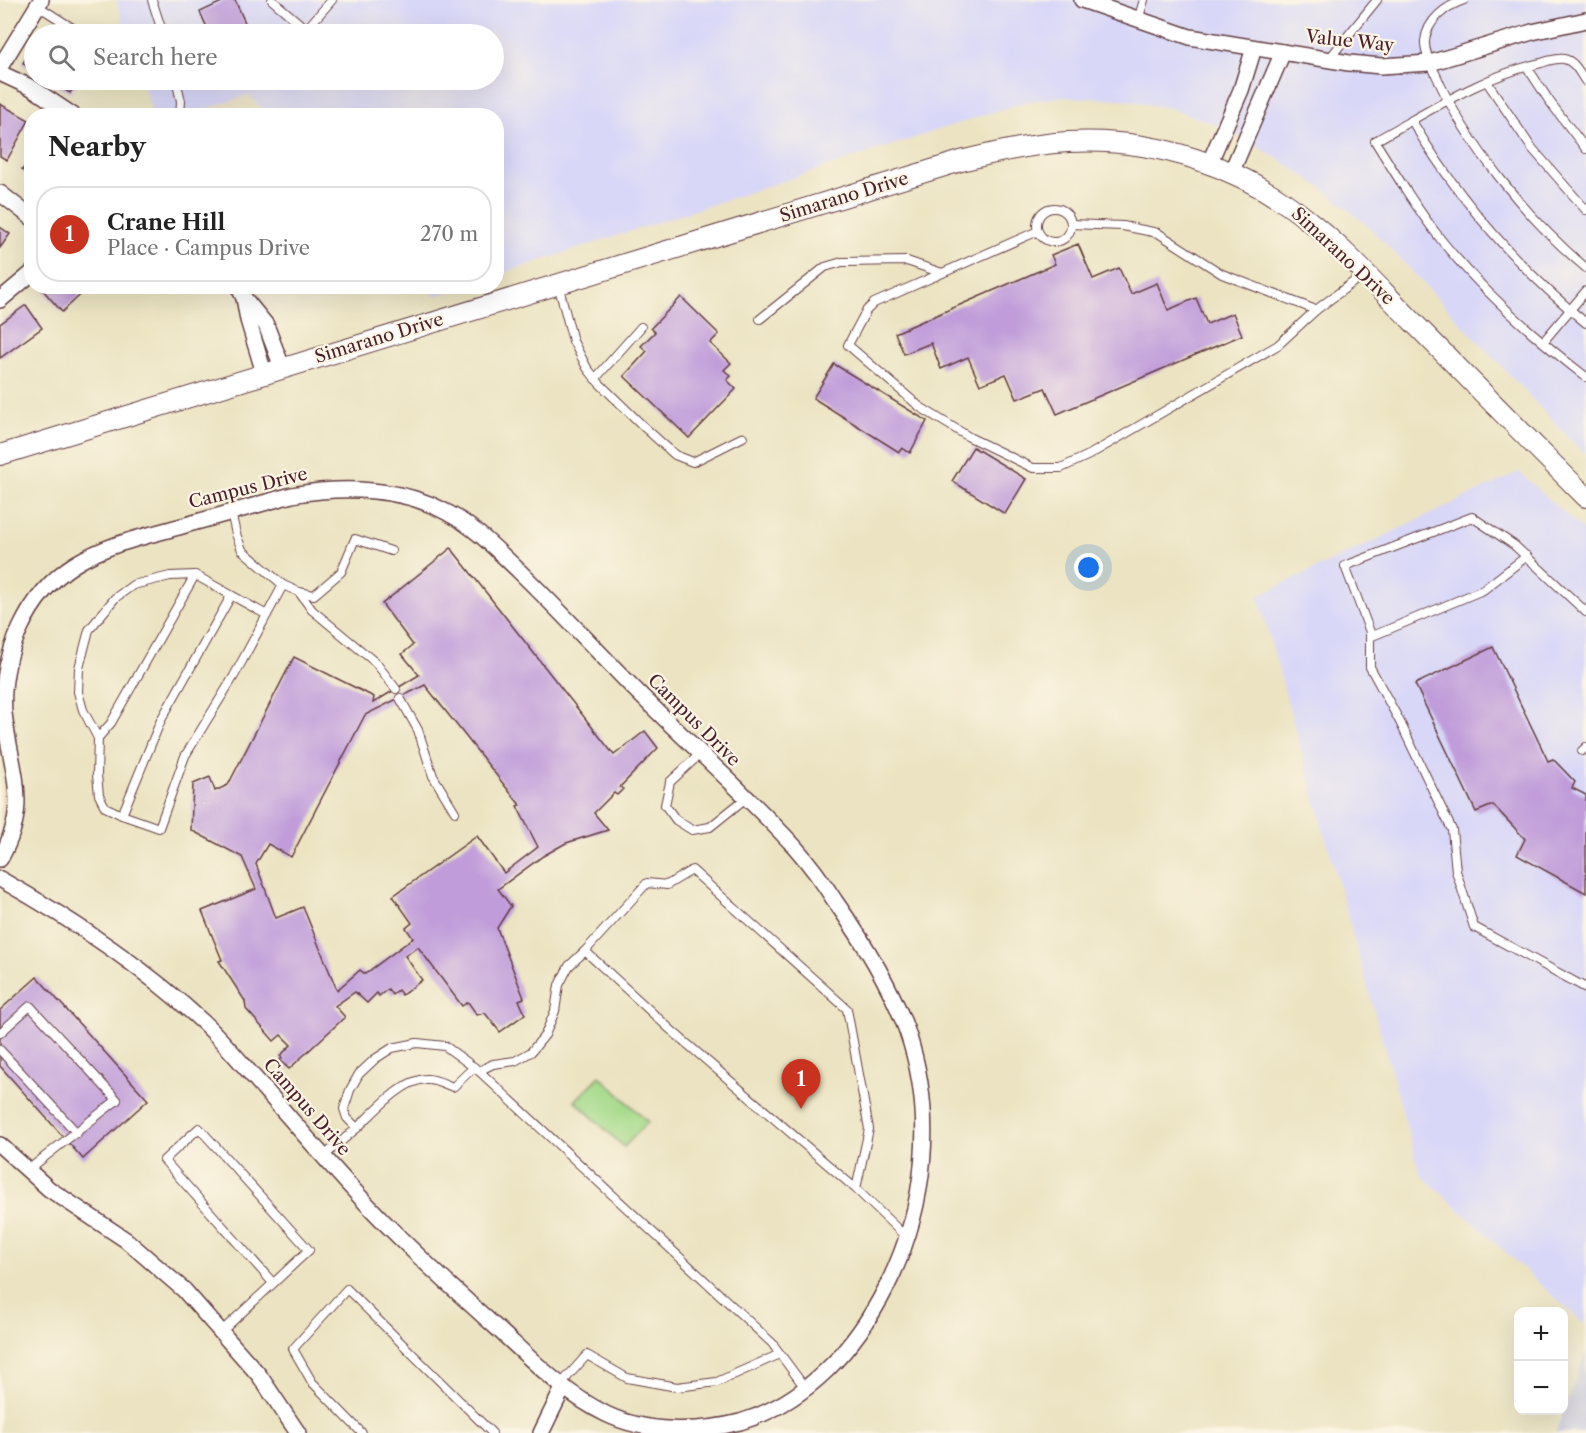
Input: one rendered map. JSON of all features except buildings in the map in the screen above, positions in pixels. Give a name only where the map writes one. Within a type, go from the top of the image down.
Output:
[{"type":"street","name":"Value Way","points":[[1082,0],[1182,35],[1329,60],[1381,66],[1430,63],[1532,32],[1586,20]]},
{"type":"street","points":[[27,24],[40,3]]},
{"type":"street","points":[[0,67],[24,29]]},
{"type":"street","points":[[1209,164],[1241,90],[1254,48]]},
{"type":"street","name":"Value Way","points":[[1231,173],[1283,52]]},
{"type":"street","points":[[0,73],[24,84]]},
{"type":"street","points":[[35,90],[62,108]]},
{"type":"street","name":"Simarano Drive","points":[[0,455],[961,162],[1019,147],[1068,142],[1121,143],[1172,152],[1209,164],[1279,199],[1300,214],[1335,243],[1586,497]]},
{"type":"street","points":[[0,193],[24,212]]},
{"type":"street","points":[[0,300],[24,280]]},
{"type":"street","points":[[242,294],[248,320],[273,370]]},
{"type":"street","name":"Campus Drive","points":[[0,859],[13,832],[17,814],[15,765],[3,712],[2,687],[6,663],[16,634],[32,606],[54,580],[74,564],[104,548],[292,495],[322,490],[376,491],[423,501],[471,527],[570,620],[619,674],[797,850],[840,907],[869,951],[892,994],[908,1035],[920,1082],[925,1121],[922,1167],[914,1216],[897,1266],[877,1307],[859,1333],[829,1368],[806,1389],[774,1410],[736,1424],[709,1430],[673,1431],[639,1426],[608,1416],[562,1387],[406,1242],[353,1190],[227,1047],[189,1011],[82,927],[0,879]]},
{"type":"street","points":[[0,1145],[49,1189],[126,1240],[184,1290],[259,1375],[298,1433]]},
{"type":"street","points":[[541,1433],[562,1387]]},
{"type":"lane","points":[[152,0],[160,24]]},
{"type":"lane","points":[[272,0],[296,24]]},
{"type":"lane","points":[[311,24],[332,0]]},
{"type":"lane","points":[[1138,20],[1144,0]]},
{"type":"lane","points":[[1329,60],[1377,0]]},
{"type":"lane","points":[[1464,0],[1443,11],[1430,27],[1425,40],[1430,63],[1449,101],[1505,184],[1537,221],[1586,268]]},
{"type":"lane","points":[[40,3],[68,24]]},
{"type":"lane","points":[[1586,82],[1574,64],[1565,59],[1527,67],[1487,81],[1375,141],[1412,199],[1449,249],[1491,296],[1586,377]]},
{"type":"lane","points":[[1527,67],[1586,149]]},
{"type":"lane","points":[[1487,81],[1531,147],[1586,210]]},
{"type":"lane","points":[[179,90],[180,108]]},
{"type":"lane","points":[[1412,121],[1441,167],[1475,213],[1526,270],[1586,323]]},
{"type":"lane","points":[[1050,208],[1059,208],[1064,211],[1071,224],[1068,235],[1058,242],[1046,240],[1036,225],[1042,212],[1050,208]]},
{"type":"lane","points":[[1071,224],[1123,226],[1158,233],[1222,274],[1316,310]]},
{"type":"lane","points":[[1038,231],[874,303],[866,311],[848,345],[920,407],[969,437],[1033,468],[1060,468],[1089,455],[1278,345],[1316,310],[1365,274]]},
{"type":"lane","points":[[760,319],[825,267],[842,262],[907,261],[942,273]]},
{"type":"lane","points":[[558,283],[579,356],[595,379],[675,455],[693,462],[743,436]]},
{"type":"lane","points":[[1543,342],[1586,291]]},
{"type":"lane","points":[[595,379],[641,327]]},
{"type":"lane","points":[[231,512],[236,534],[243,550],[283,585],[299,592],[315,595],[340,572],[355,539],[391,550]]},
{"type":"lane","points":[[1586,612],[1514,545],[1472,517],[1345,566],[1370,632],[1370,667],[1399,720],[1452,830],[1456,871],[1474,927],[1586,988]]},
{"type":"lane","points":[[1370,637],[1483,590],[1527,556]]},
{"type":"lane","points":[[267,615],[195,575],[170,576],[133,585],[115,598],[89,630],[79,668],[78,692],[83,710],[98,738],[99,795],[105,807],[159,828],[185,756],[234,676],[267,615],[283,585]]},
{"type":"lane","points":[[98,738],[111,723],[195,575]]},
{"type":"lane","points":[[299,592],[312,610],[376,663],[396,689]]},
{"type":"lane","points":[[122,815],[161,720],[231,596]]},
{"type":"lane","points":[[399,698],[418,729],[433,776],[455,812]]},
{"type":"lane","points":[[700,754],[670,782],[665,805],[676,820],[692,830],[710,827],[746,798]]},
{"type":"lane","points":[[324,1156],[387,1100],[413,1082],[428,1078],[453,1087],[477,1069],[515,1061],[531,1052],[545,1035],[555,1011],[559,985],[568,966],[585,951],[647,883],[667,885],[692,870],[847,1009],[869,1129],[856,1189]]},
{"type":"lane","points":[[585,951],[671,1030],[856,1189],[906,1238]]},
{"type":"lane","points":[[0,1033],[30,1006],[117,1100],[27,1171]]},
{"type":"lane","points":[[357,1128],[347,1118],[344,1109],[350,1090],[359,1074],[375,1059],[392,1048],[417,1043],[445,1046],[477,1069],[763,1335],[806,1389]]},
{"type":"lane","points":[[0,1050],[77,1133]]},
{"type":"lane","points":[[222,1331],[309,1250],[199,1128],[164,1160],[273,1283]]},
{"type":"lane","points":[[362,1433],[312,1382],[293,1349],[347,1289],[483,1430],[492,1433]]},
{"type":"lane","points":[[562,1387],[587,1355],[627,1378],[677,1387],[717,1382],[780,1354]]},
{"type":"shaded area","points":[[116,0],[1586,0],[1586,453],[1582,452],[1394,252],[1326,191],[1237,135],[1215,124],[1169,108],[1121,99],[1061,97],[1030,101],[504,273],[504,108],[261,108],[249,95],[209,108],[151,108],[144,90],[504,90],[504,24],[124,24]]},
{"type":"shaded area","points":[[1519,472],[1586,533],[1586,1326],[1568,1307],[1565,1307],[1420,1174],[1258,596]]},
{"type":"shaded area","points":[[1586,1352],[1586,1433],[1555,1433],[1562,1415],[1568,1415],[1568,1399]]},
{"type":"green space","points":[[600,1076],[648,1122],[624,1147],[575,1101]]},
{"type":"place","name":"Crane Hill","points":[[801,1109]]}]
